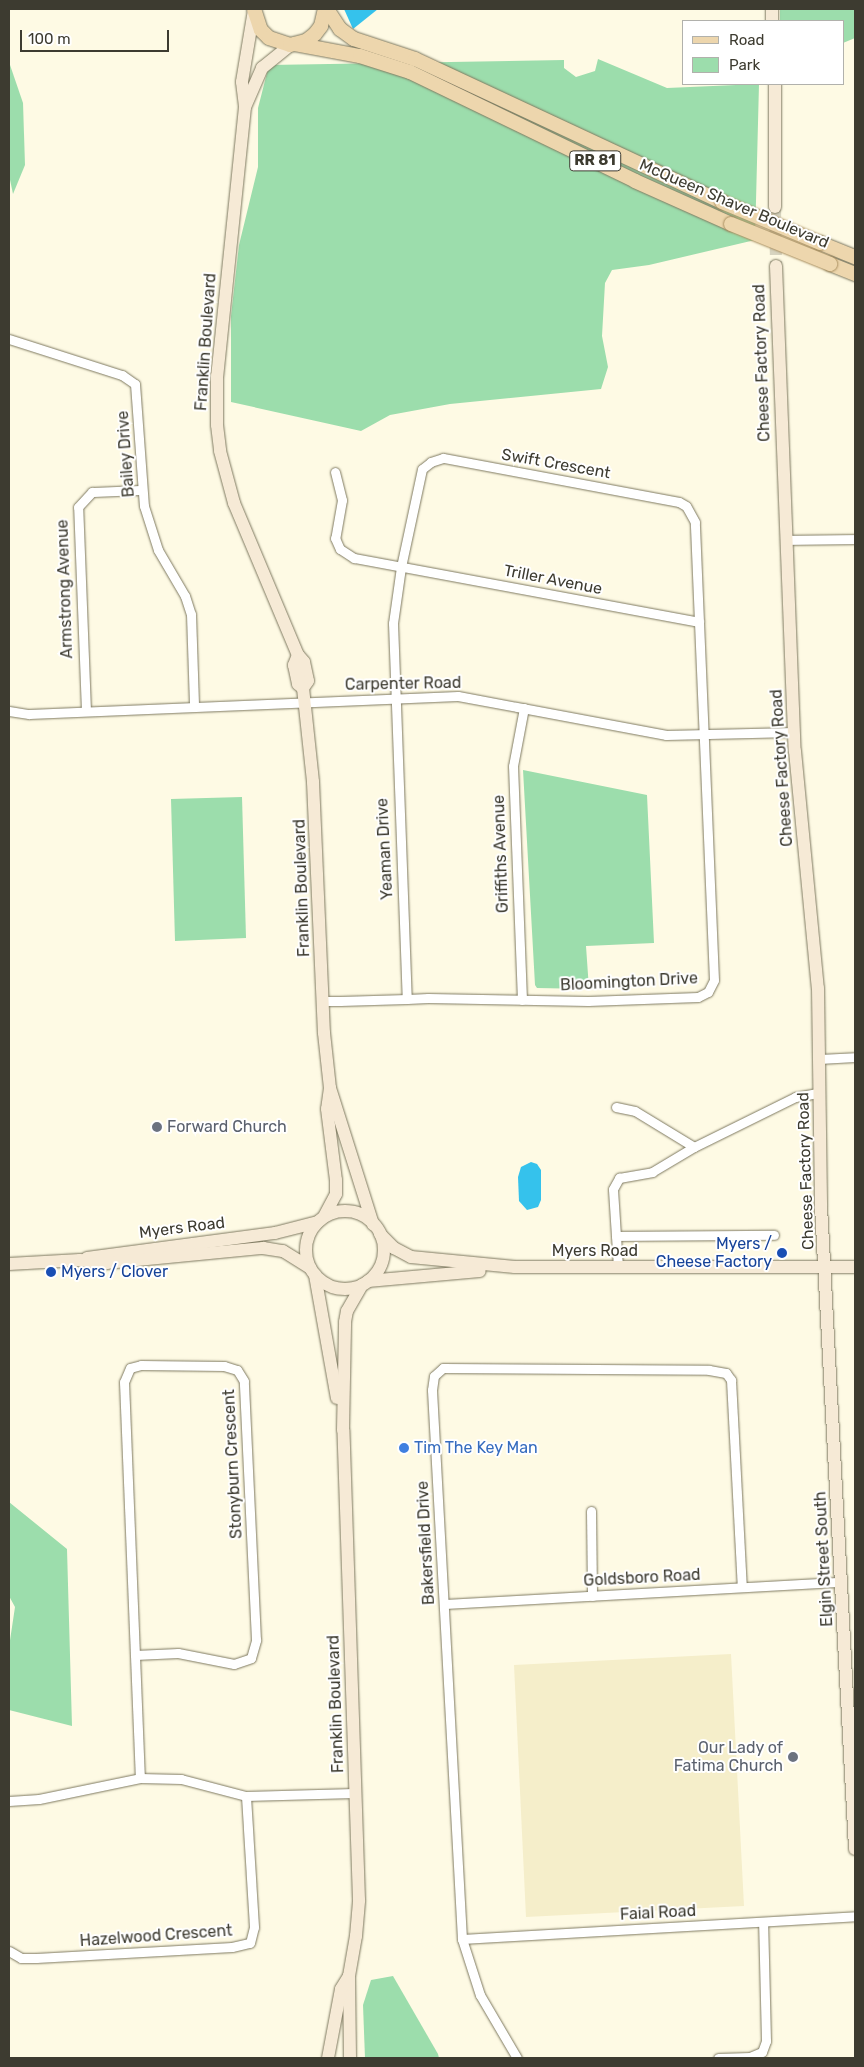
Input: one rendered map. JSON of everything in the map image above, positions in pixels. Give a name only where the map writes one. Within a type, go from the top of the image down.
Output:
[{"type":"main road","name":"McQueen Shaver Boulevard","points":[[254,9],[261,30],[269,38],[360,56],[410,72],[635,181],[731,224],[855,274]]},
{"type":"main road","name":"Franklin Boulevard","points":[[254,9],[242,82],[245,108],[217,376],[217,425],[220,451],[234,503],[298,655],[294,665],[298,684],[303,688],[305,701],[313,782],[323,1001],[330,1088],[327,1109],[336,1194],[321,1219]]},
{"type":"main road","points":[[293,44],[315,34],[321,26],[326,9]]},
{"type":"main road","name":"McQueen Shaver Boulevard","points":[[326,9],[340,29],[354,39],[415,59],[722,202],[855,257]]},
{"type":"main road","name":"Franklin Boulevard","points":[[245,108],[262,68],[293,44]]},
{"type":"main road","points":[[774,85],[775,208]]},
{"type":"main road","name":"Cheese Factory Road","points":[[776,266],[785,540],[794,732],[816,958],[821,1206],[826,1267]]},
{"type":"main road","name":"Franklin Boulevard","points":[[330,1088],[377,1229]]},
{"type":"main road","points":[[350,1212],[377,1229],[384,1255],[376,1274],[365,1283],[337,1288],[313,1272],[306,1244],[321,1219],[350,1212]]},
{"type":"main road","name":"Myers Road","points":[[80,1260],[106,1253],[275,1233],[321,1219]]},
{"type":"main road","name":"Myers Road","points":[[377,1229],[394,1248],[411,1257],[515,1267],[855,1267]]},
{"type":"main road","name":"Myers Road","points":[[9,1264],[80,1260],[106,1263],[263,1248],[283,1251],[313,1272]]},
{"type":"main road","name":"Myers Road","points":[[365,1283],[515,1267]]},
{"type":"main road","name":"Elgin Street South","points":[[826,1267],[855,1849]]},
{"type":"main road","name":"Franklin Boulevard","points":[[313,1272],[343,1430]]},
{"type":"main road","name":"Franklin Boulevard","points":[[350,2058],[349,1976],[359,1900],[343,1430],[345,1322],[347,1311],[365,1283]]},
{"type":"main road","name":"Franklin Boulevard","points":[[328,2058],[341,1989],[349,1976]]},
{"type":"street","name":"Bailey Drive","points":[[9,339],[122,375],[135,384],[141,490],[158,550],[185,596],[191,614],[194,706]]},
{"type":"street","name":"Swift Crescent","points":[[393,698],[393,623],[401,567],[422,470],[437,459],[662,498],[686,506],[695,522],[704,736]]},
{"type":"street","name":"Triller Avenue","points":[[336,472],[342,500],[335,532],[340,549],[354,558],[699,622]]},
{"type":"street","name":"Armstrong Avenue","points":[[86,711],[78,507],[92,492],[141,490]]},
{"type":"street","points":[[785,540],[855,539]]},
{"type":"street","name":"Carpenter Road","points":[[9,711],[86,711],[458,696],[666,735],[704,736],[794,732]]},
{"type":"street","name":"Yeaman Drive","points":[[393,698],[407,999]]},
{"type":"street","name":"Griffiths Avenue","points":[[522,1000],[513,766],[524,708]]},
{"type":"street","name":"Bloomington Drive","points":[[323,1001],[698,997],[708,992],[714,980],[704,736]]},
{"type":"street","points":[[819,1059],[855,1057]]},
{"type":"street","points":[[618,1267],[613,1189],[619,1178],[652,1172],[694,1147],[795,1097],[818,1093]]},
{"type":"street","points":[[616,1107],[635,1111],[694,1147]]},
{"type":"street","points":[[616,1236],[774,1235]]},
{"type":"street","name":"Stonyburn Crescent","points":[[135,1655],[178,1653],[234,1664],[251,1658],[256,1640],[245,1401],[244,1381],[237,1370],[224,1366],[141,1365],[130,1368],[124,1382],[135,1655],[140,1778]]},
{"type":"street","name":"Bakersfield Drive","points":[[516,2058],[480,1995],[462,1939],[432,1390],[434,1376],[440,1368],[709,1370],[726,1373],[731,1380],[742,1588]]},
{"type":"street","points":[[591,1511],[592,1596]]},
{"type":"street","name":"Goldsboro Road","points":[[445,1604],[841,1582]]},
{"type":"street","points":[[9,1801],[39,1799],[140,1778],[181,1779],[246,1796],[354,1793]]},
{"type":"street","name":"Hazelwood Crescent","points":[[9,1951],[21,1958],[36,1958],[232,1947],[250,1943],[254,1927],[246,1796]]},
{"type":"street","name":"Faial Road","points":[[462,1939],[855,1916]]},
{"type":"street","points":[[718,2058],[750,2057],[762,2052],[766,2041],[763,1922]]},
{"type":"shaded area","points":[[731,1654],[744,1906],[526,1917],[514,1665]]},
{"type":"green space","points":[[780,9],[855,9],[855,38],[844,43],[844,20],[780,20]]},
{"type":"green space","points":[[598,59],[667,88],[759,85],[755,240],[649,265],[612,270],[605,283],[602,336],[608,367],[601,389],[450,404],[390,415],[361,431],[231,402],[231,316],[239,245],[258,167],[258,108],[269,65],[564,60],[564,68],[576,77],[595,71]]},
{"type":"green space","points":[[9,62],[23,103],[25,165],[13,194],[9,175]]},
{"type":"green space","points":[[523,770],[647,795],[654,943],[586,946],[589,989],[537,988],[535,985]]},
{"type":"green space","points":[[242,797],[246,938],[175,941],[171,799]]},
{"type":"green space","points":[[9,1502],[67,1549],[72,1726],[9,1710],[9,1647],[15,1607],[9,1596]]},
{"type":"green space","points":[[393,1976],[439,2058],[365,2058],[363,2005],[371,1980]]},
{"type":"water","points":[[344,9],[378,9],[353,29]]},
{"type":"water","points":[[531,1162],[537,1164],[541,1170],[541,1200],[538,1207],[527,1210],[519,1201],[518,1177],[521,1167]]},
{"type":"tunnel","points":[[775,207],[776,266]]},
{"type":"place","name":"Forward Church","points":[[157,1127]]},
{"type":"place","name":"Myers / Cheese Factory","points":[[782,1253]]},
{"type":"place","name":"Myers / Clover","points":[[51,1272]]},
{"type":"place","name":"Tim The Key Man","points":[[404,1448]]},
{"type":"place","name":"Our Lady of Fatima Church","points":[[793,1757]]}]
